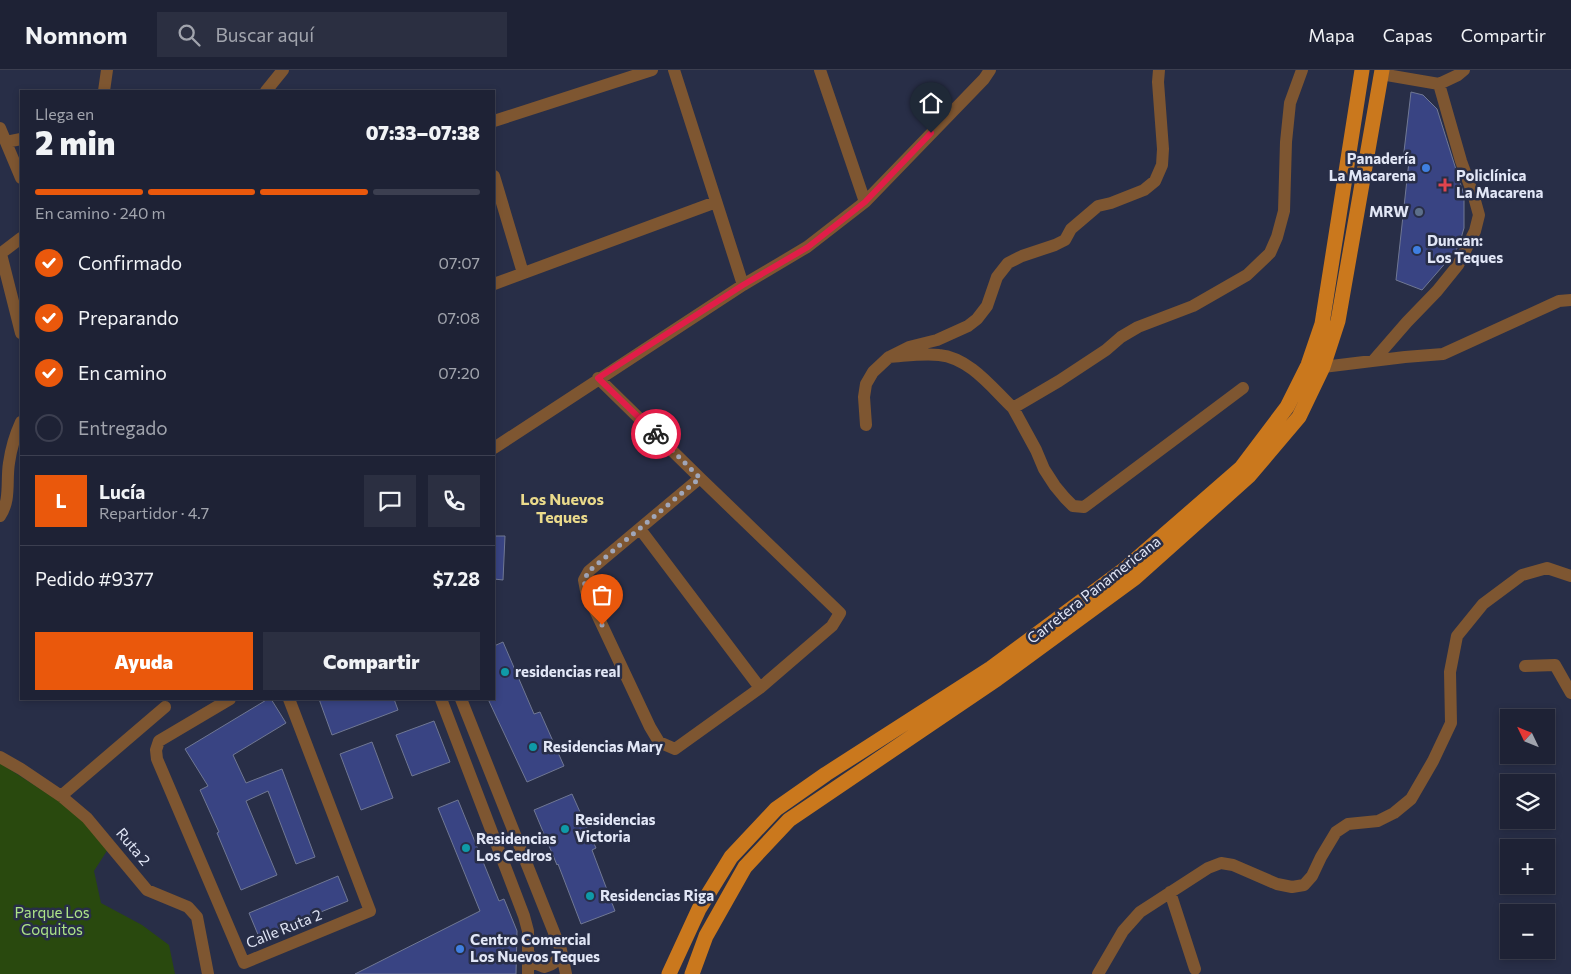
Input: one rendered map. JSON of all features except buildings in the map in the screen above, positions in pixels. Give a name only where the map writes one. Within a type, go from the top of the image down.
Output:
[{"type":"main road","name":"Carretera Panamericana","points":[[669,974],[699,909],[731,857],[776,809],[826,774],[991,668],[1126,568],[1241,468],[1287,406],[1308,365],[1322,324],[1362,70]]},
{"type":"main road","name":"Carretera Panamericana","points":[[692,974],[706,936],[745,867],[789,820],[997,680],[1135,578],[1249,476],[1299,417],[1323,366],[1338,321],[1382,72]]},
{"type":"street","points":[[104,90],[107,70]]},
{"type":"street","points":[[267,90],[281,70]]},
{"type":"street","points":[[495,121],[652,70]]},
{"type":"street","points":[[674,70],[743,285]]},
{"type":"street","points":[[820,70],[865,202]]},
{"type":"street","points":[[495,447],[598,378],[743,285],[808,247],[865,202],[984,79],[990,70]]},
{"type":"street","points":[[866,425],[864,397],[866,384],[873,372],[889,357],[909,347],[937,340],[968,326],[987,306],[997,277],[1008,264],[1022,256],[1065,240],[1071,229],[1098,206],[1144,190],[1154,181],[1162,165],[1163,149],[1158,82],[1159,70]]},
{"type":"street","points":[[1013,408],[1059,381],[1138,326],[1193,306],[1247,275],[1270,253],[1277,237],[1284,211],[1286,142],[1290,103],[1302,70]]},
{"type":"street","points":[[1382,72],[1439,84],[1464,70]]},
{"type":"street","points":[[1374,360],[1458,265],[1475,231],[1478,215],[1474,197],[1439,84]]},
{"type":"street","points":[[0,128],[20,176]]},
{"type":"street","points":[[6,142],[20,139]]},
{"type":"street","points":[[495,179],[524,273]]},
{"type":"street","points":[[495,284],[716,202]]},
{"type":"street","points":[[20,239],[1,260],[20,320]]},
{"type":"street","points":[[1323,366],[1443,354],[1559,301],[1571,300]]},
{"type":"street","points":[[889,357],[938,355],[952,358],[968,365],[1013,408],[1044,469],[1064,498],[1074,506],[1084,507],[1244,388]]},
{"type":"street","points":[[598,378],[840,613],[832,626],[760,688],[675,749],[659,742],[650,727],[586,591],[584,580],[589,571],[700,478]]},
{"type":"street","points":[[0,516],[5,510],[8,494],[8,464],[15,434],[20,424]]},
{"type":"street","points":[[640,529],[760,688]]},
{"type":"street","points":[[1098,974],[1123,931],[1140,912],[1208,868],[1221,863],[1233,864],[1277,884],[1292,888],[1304,885],[1312,876],[1336,832],[1348,824],[1378,821],[1394,813],[1411,799],[1433,761],[1451,722],[1450,672],[1457,636],[1483,604],[1522,575],[1547,568],[1571,576]]},
{"type":"street","points":[[1525,666],[1555,665],[1571,693]]},
{"type":"street","name":"Calle Ruta 2","points":[[228,700],[159,741],[156,750],[157,759],[244,963],[370,911],[289,700]]},
{"type":"street","points":[[441,700],[524,916],[528,931],[528,974]]},
{"type":"street","points":[[461,700],[561,950],[566,974]]},
{"type":"street","points":[[61,796],[165,707]]},
{"type":"street","name":"Ruta 2","points":[[0,757],[20,768],[61,796],[87,818],[147,890],[188,906],[196,917],[208,974]]},
{"type":"street","points":[[1170,892],[1195,969]]},
{"type":"street","points":[[529,954],[534,963],[544,967],[549,966],[558,959],[561,950]]},
{"type":"green space","name":"Parque Los Coquitos","points":[[0,763],[73,810],[110,846],[94,871],[101,903],[142,925],[169,945],[175,974],[0,974]]},
{"type":"way so far","points":[[602,625],[586,591],[584,580],[589,571],[700,478],[656,434]]},
{"type":"place","name":"Panadería La Macarena","points":[[1426,168]]},
{"type":"place","name":"Policlínica La Macarena","points":[[1445,185]]},
{"type":"place","name":"MRW","points":[[1419,212]]},
{"type":"place","name":"Duncan: Los Teques","points":[[1417,250]]},
{"type":"place","name":"residencias real","points":[[505,672]]},
{"type":"place","name":"Residencias Mary","points":[[533,747]]},
{"type":"place","name":"Residencias Victoria","points":[[565,829]]},
{"type":"place","name":"Residencias Los Cedros","points":[[466,848]]},
{"type":"place","name":"Residencias Riga","points":[[590,896]]},
{"type":"place","name":"Centro Comercial Los Nuevos Teques","points":[[460,949]]},
{"type":"district","name":"Los Nuevos Teques","points":[[562,508]]},
{"type":"route","points":[[656,434],[598,378],[743,285],[808,247],[865,202],[931,133]]}]
